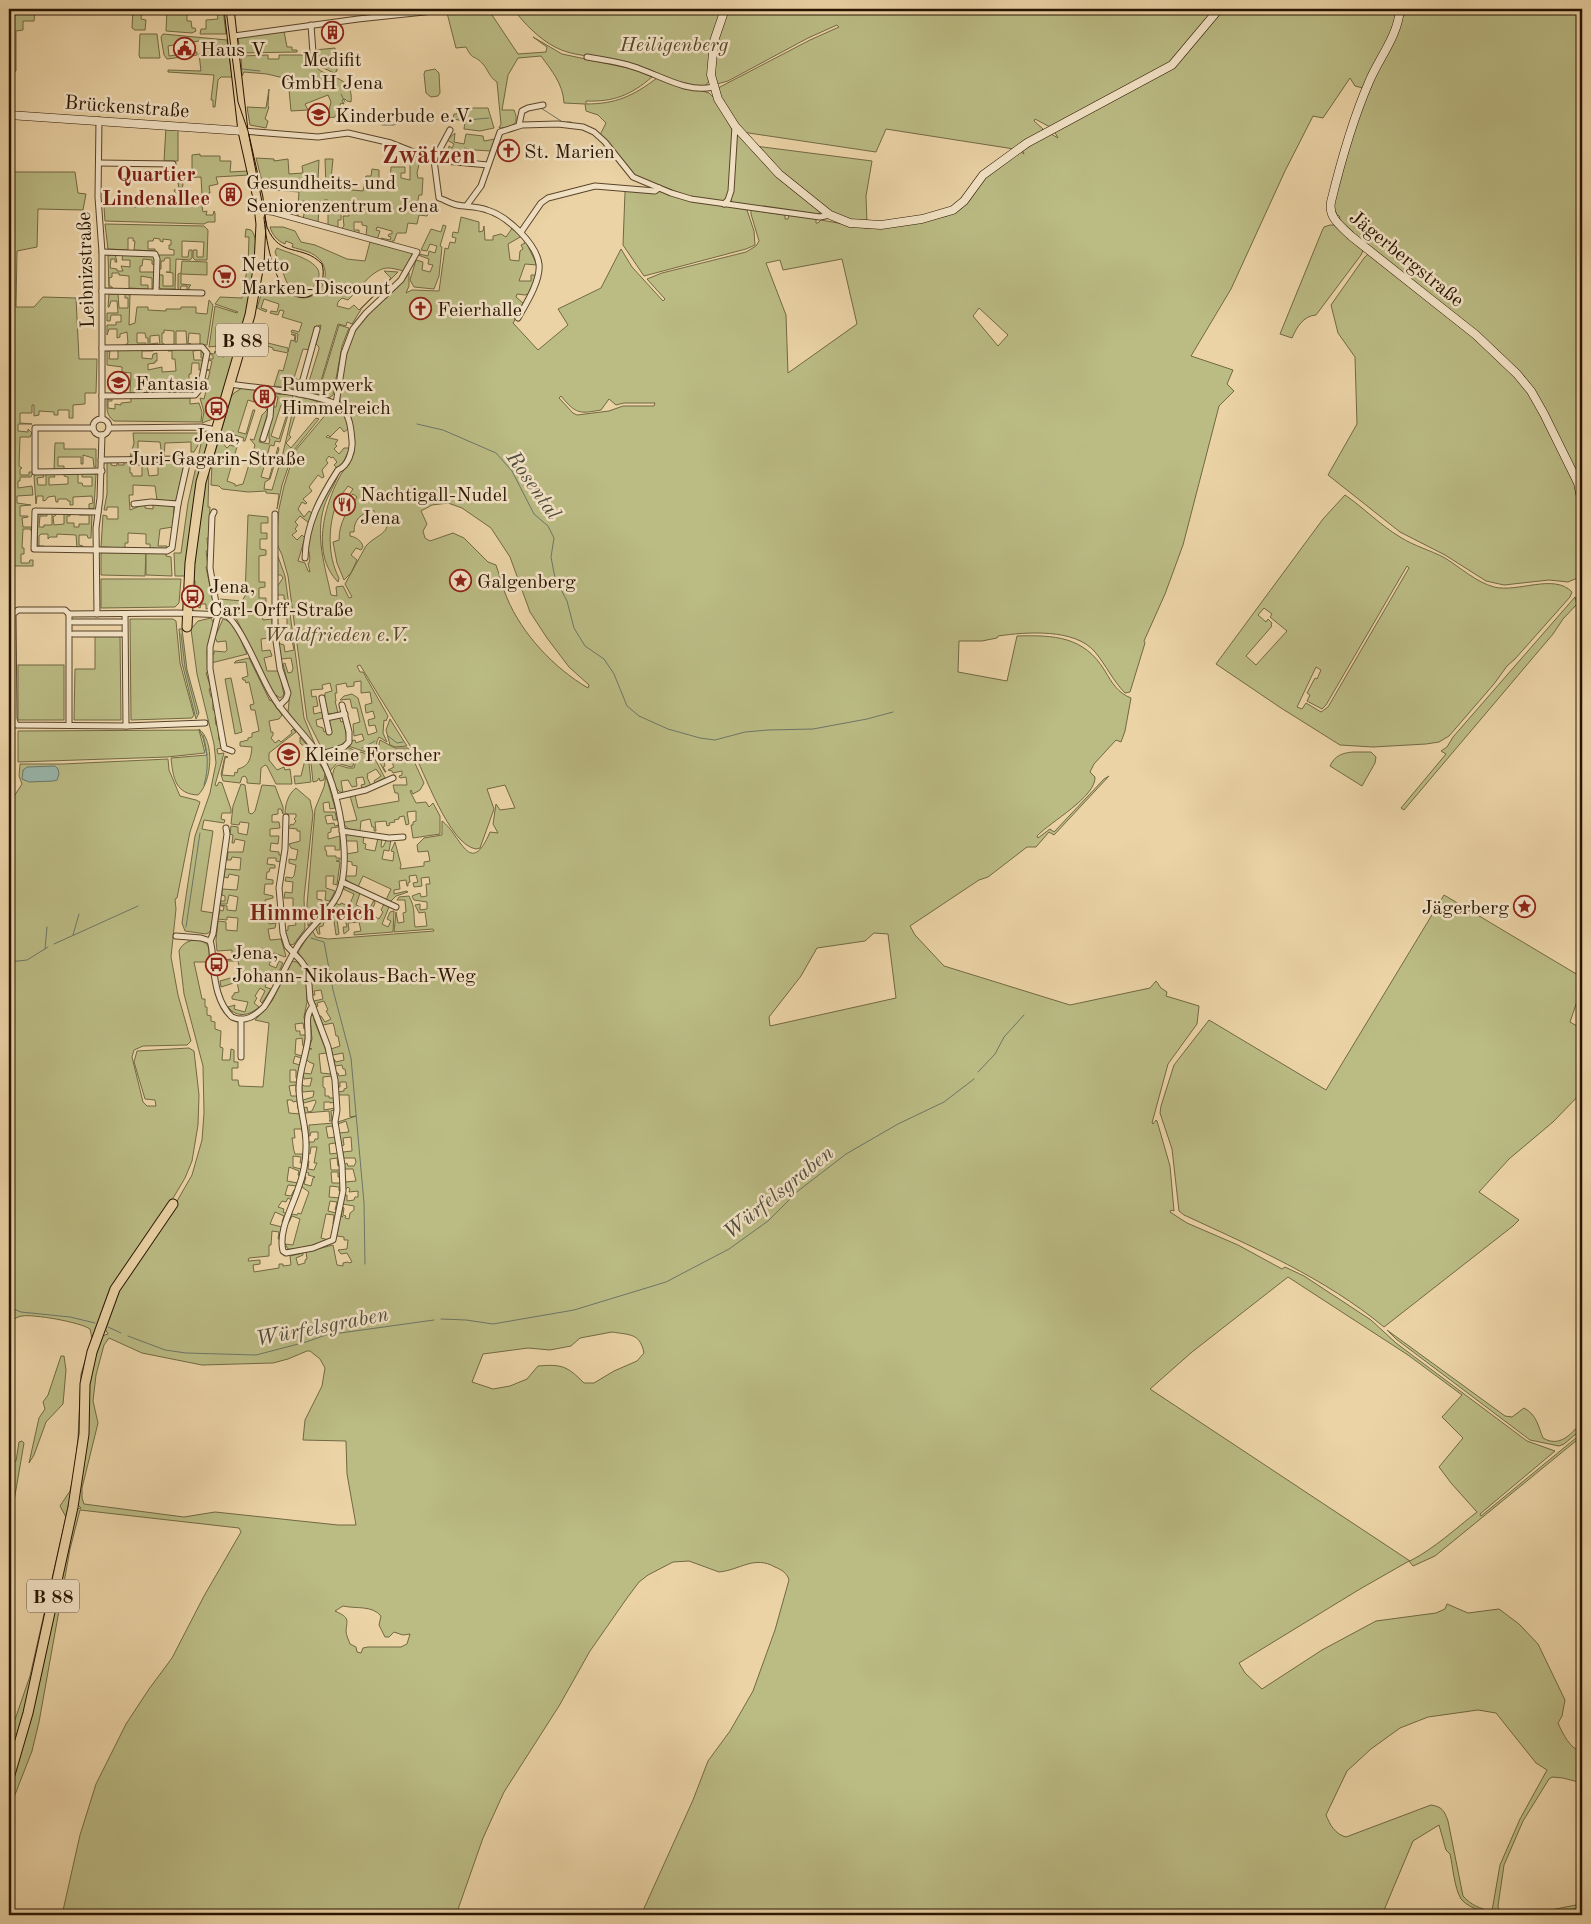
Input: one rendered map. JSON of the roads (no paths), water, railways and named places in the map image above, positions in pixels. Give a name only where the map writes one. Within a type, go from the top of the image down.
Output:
[{"type":"main road","name":"B 88","points":[[187,627],[190,563],[198,496],[256,287],[261,240],[259,210],[243,131],[234,36],[229,9]]},
{"type":"main road","name":"B 88","points":[[9,1778],[28,1713],[74,1507],[82,1454],[86,1374],[92,1352],[112,1295],[173,1204]]},
{"type":"street","points":[[725,9],[714,41],[711,75],[713,87],[722,108],[735,126],[779,174],[830,215],[850,222],[880,226],[922,219],[953,210],[964,201],[983,175],[1027,143],[1172,65],[1218,9]]},
{"type":"street","name":"Jägerbergstraße","points":[[1400,9],[1394,34],[1370,80],[1354,118],[1330,202],[1331,214],[1352,236],[1476,335],[1517,374],[1531,391],[1544,414],[1578,483],[1582,503]]},
{"type":"street","points":[[234,36],[443,10]]},
{"type":"street","points":[[311,25],[312,53]]},
{"type":"street","points":[[587,57],[638,68],[687,87],[703,90],[713,87]]},
{"type":"street","points":[[519,125],[522,112],[528,108],[543,105]]},
{"type":"street","name":"Brückenstraße","points":[[9,115],[243,131]]},
{"type":"street","name":"Leibnizstraße","points":[[99,120],[98,197],[102,252],[102,419]]},
{"type":"street","points":[[467,205],[481,186],[500,132],[519,125],[566,124],[583,127],[594,132],[605,142],[633,177],[659,188],[691,199],[820,218],[830,215]]},
{"type":"street","points":[[724,204],[732,191],[735,126]]},
{"type":"street","points":[[450,130],[434,160],[439,198],[453,204],[467,205],[492,212],[521,232],[539,265],[531,295],[518,318]]},
{"type":"street","points":[[243,131],[318,138],[348,133],[387,142],[434,160],[488,165]]},
{"type":"street","points":[[99,164],[173,164]]},
{"type":"street","points":[[521,232],[541,203],[548,198],[595,186],[655,190],[659,188]]},
{"type":"street","points":[[259,210],[417,252],[401,280],[353,329],[344,353],[336,404]]},
{"type":"street","points":[[102,252],[155,254],[157,259],[156,292]]},
{"type":"street","points":[[102,291],[202,293]]},
{"type":"street","points":[[300,394],[317,329]]},
{"type":"street","points":[[102,348],[202,347],[207,353],[200,389],[195,395],[102,396]]},
{"type":"street","points":[[229,384],[300,394],[336,404],[348,416],[351,434],[350,454],[343,468],[338,470],[317,505],[306,542],[305,558]]},
{"type":"street","points":[[263,439],[270,417],[272,390]]},
{"type":"street","points":[[102,419],[107,422],[109,428],[102,435],[96,434],[93,428],[96,421],[102,419]]},
{"type":"street","points":[[109,428],[201,427],[216,430]]},
{"type":"street","points":[[93,428],[35,428],[35,472],[102,471]]},
{"type":"street","points":[[97,614],[96,550],[102,471],[102,435]]},
{"type":"street","points":[[98,512],[35,511],[34,549],[167,551],[172,548],[186,460],[183,458],[101,460]]},
{"type":"street","points":[[134,504],[150,502],[178,504]]},
{"type":"street","points":[[214,512],[212,516],[210,568],[218,615],[210,647],[210,669],[224,748],[232,751]]},
{"type":"street","points":[[275,514],[274,634],[280,669],[288,693],[279,706]]},
{"type":"street","points":[[205,723],[126,726],[16,725],[14,720],[13,614],[15,611],[65,610],[69,614],[188,613],[230,616],[279,706],[319,755],[329,773],[336,797],[344,849],[342,882],[334,902],[307,933],[293,953],[264,1007],[252,1018],[241,1020],[232,1017],[221,1005],[210,941],[213,934],[220,889],[226,828]]},
{"type":"street","points":[[69,614],[69,725]]},
{"type":"street","points":[[125,614],[126,726]]},
{"type":"street","points":[[100,634],[101,621]]},
{"type":"street","points":[[73,622],[119,622],[119,634],[73,634]]},
{"type":"street","points":[[93,622],[93,634]]},
{"type":"street","points":[[322,698],[329,732]]},
{"type":"street","points":[[319,755],[344,747],[349,742],[350,737],[342,705]]},
{"type":"street","points":[[326,718],[345,714]]},
{"type":"street","points":[[336,797],[366,790],[393,778]]},
{"type":"street","points":[[286,817],[285,850],[279,888],[284,938],[287,946],[308,971],[310,999],[328,1047],[333,1067],[336,1093],[335,1122],[342,1174],[342,1198],[333,1240],[305,1250],[284,1252],[282,1247],[283,1234],[301,1182],[305,1159],[306,1126],[300,1098],[299,1080],[308,1042],[307,1018],[312,1006]]},
{"type":"street","points":[[342,831],[389,838],[403,837]]},
{"type":"street","points":[[342,882],[396,907]]},
{"type":"street","points":[[176,936],[201,938],[210,941]]},
{"type":"street","points":[[241,1020],[241,1056]]},
{"type":"water","points":[[55,766],[59,774],[57,780],[29,782],[22,779],[23,770],[27,767]]},
{"type":"waterway","points":[[1578,9],[1582,17]]},
{"type":"waterway","points":[[242,69],[260,71]]},
{"type":"waterway","points":[[341,94],[345,102]]},
{"type":"waterway","points":[[541,108],[561,121]]},
{"type":"waterway","points":[[353,112],[356,121],[362,122]]},
{"type":"waterway","points":[[382,125],[394,125],[407,118],[432,116]]},
{"type":"waterway","points":[[468,120],[489,118]]},
{"type":"waterway","name":"Rosental","points":[[417,424],[443,430],[496,453],[512,471],[534,514],[548,526],[554,538],[551,557],[555,578],[567,601],[574,628],[585,646],[604,659],[614,674],[627,706],[639,716],[668,729],[715,740],[745,732],[813,729],[893,712]]},
{"type":"waterway","points":[[181,634],[185,667],[197,714]]},
{"type":"waterway","points":[[203,735],[207,760],[204,785]]},
{"type":"waterway","points":[[388,736],[397,743],[403,742]]},
{"type":"waterway","points":[[362,748],[375,741]]},
{"type":"waterway","points":[[337,761],[354,752]]},
{"type":"waterway","points":[[186,927],[200,833]]},
{"type":"waterway","points":[[54,944],[138,906]]},
{"type":"waterway","points":[[73,935],[79,914]]},
{"type":"waterway","points":[[45,949],[47,927]]},
{"type":"waterway","points":[[311,938],[324,942],[333,990],[351,1058],[364,1203],[365,1264]]},
{"type":"waterway","points":[[9,962],[27,960],[48,947]]},
{"type":"waterway","name":"Würfelsgraben","points":[[978,1072],[995,1054],[1004,1037],[1024,1015]]},
{"type":"waterway","name":"Würfelsgraben","points":[[441,1319],[493,1324],[574,1310],[666,1282],[729,1249],[768,1221],[798,1191],[846,1154],[898,1124],[944,1102],[974,1079]]},
{"type":"waterway","name":"Würfelsgraben","points":[[9,1307],[21,1312],[70,1317],[95,1323]]},
{"type":"waterway","name":"Würfelsgraben","points":[[128,1336],[165,1350],[186,1353],[256,1355],[326,1335],[434,1320]]},
{"type":"waterway","name":"Würfelsgraben","points":[[108,1327],[121,1333]]},
{"type":"tram line","points":[[226,9],[238,102],[248,131],[267,227],[272,237],[278,243],[307,254],[322,264],[323,272],[320,286],[311,296],[298,297],[284,288],[271,258],[264,217]]},
{"type":"place","name":"Medifit GmbH Jena","points":[[332,33]]},
{"type":"place","name":"Haus V","points":[[184,49]]},
{"type":"place","name":"Kinderbude e.V.","points":[[319,115]]},
{"type":"place","name":"St. Marien","points":[[508,151]]},
{"type":"place","name":"Gesundheits- und Seniorenzentrum Jena","points":[[230,194]]},
{"type":"place","name":"Netto Marken-Discount","points":[[225,276]]},
{"type":"place","name":"Feierhalle","points":[[421,309]]},
{"type":"place","name":"Fantasia","points":[[119,383]]},
{"type":"place","name":"Pumpwerk Himmelreich","points":[[265,396]]},
{"type":"place","name":"Jena, Juri-Gagarin-Straße","points":[[217,409]]},
{"type":"place","name":"Nachtigall-Nudel Jena","points":[[344,505]]},
{"type":"place","name":"Galgenberg","points":[[461,581]]},
{"type":"place","name":"Jena, Carl-Orff-Straße","points":[[193,597]]},
{"type":"place","name":"Kleine Forscher","points":[[288,754]]},
{"type":"place","name":"Jägerberg","points":[[1525,907]]},
{"type":"place","name":"Jena, Johann-Nikolaus-Bach-Weg","points":[[216,964]]},
{"type":"district","name":"Zwätzen","points":[[429,154]]},
{"type":"district","name":"Quartier Lindenallee","points":[[156,186]]},
{"type":"district","name":"Himmelreich","points":[[312,912]]},
{"type":"park label","name":"Heiligenberg","points":[[674,44]]},
{"type":"park label","name":"Waldfrieden e.V.","points":[[336,634]]}]
